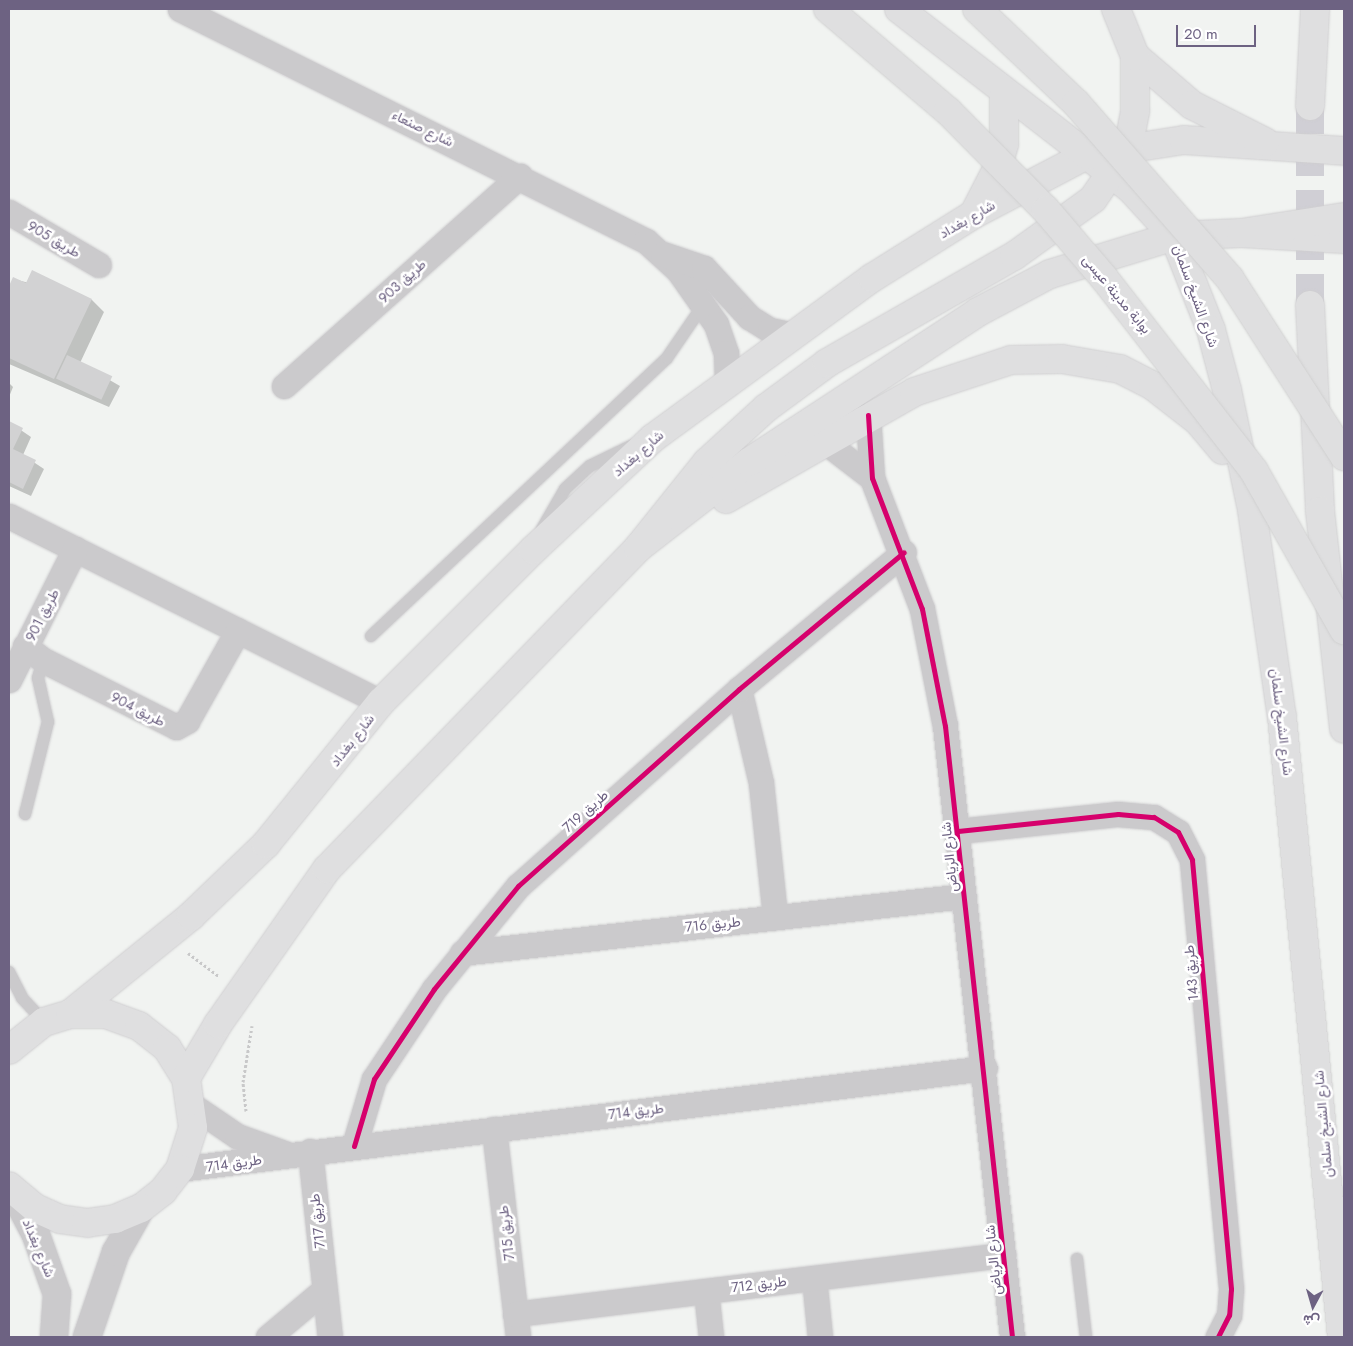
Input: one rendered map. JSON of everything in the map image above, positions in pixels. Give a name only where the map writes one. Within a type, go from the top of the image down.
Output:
[{"type":"main road","name":"بوابة مدينة عيسى","points":[[828,9],[948,111],[1046,210],[1104,278],[1254,472],[1344,630]]},
{"type":"main road","name":"شارع الشيخ سلمان","points":[[899,9],[1004,93],[1087,155],[1148,205],[1174,236],[1211,330],[1252,510],[1295,829],[1342,1337]]},
{"type":"main road","points":[[977,9],[1076,103],[1224,271],[1344,456]]},
{"type":"main road","points":[[186,1078],[218,1024],[327,868],[638,548],[707,462],[766,408],[893,321],[1044,235],[1093,199],[1112,175],[1128,148],[1135,111],[1135,56],[1116,9]]},
{"type":"main road","points":[[1310,106],[1315,9]]},
{"type":"main road","points":[[1135,56],[1192,105],[1265,142]]},
{"type":"main road","points":[[974,214],[1002,152],[1004,93]]},
{"type":"main road","name":"شارع بغداد","points":[[70,1014],[191,916],[266,844],[381,702],[533,550],[653,438],[872,278],[974,214],[1087,155],[1184,140],[1265,142],[1344,151]]},
{"type":"main road","points":[[1241,233],[1344,217]]},
{"type":"main road","points":[[638,548],[749,462],[978,312],[1050,274],[1174,236],[1241,233],[1344,239]]},
{"type":"main road","points":[[1310,304],[1320,511],[1344,729]]},
{"type":"main road","points":[[638,548],[868,415],[914,392],[1011,360],[1091,362],[1153,386],[1198,421],[1229,459],[1252,510]]},
{"type":"main road","points":[[11,1188],[43,1212],[88,1223],[116,1219],[141,1208],[180,1169],[193,1128],[193,1106],[186,1078],[167,1048],[139,1026],[106,1014],[70,1014],[44,1022],[12,1042]]},
{"type":"street","name":"شارع صنعاء","points":[[180,9],[628,230],[663,254],[704,268],[749,317],[770,330],[793,335]]},
{"type":"street","name":"طريق 903","points":[[284,386],[520,176]]},
{"type":"street","name":"طريق 905","points":[[9,212],[99,265]]},
{"type":"street","name":"شارع صنعاء","points":[[663,254],[704,304],[724,345],[727,384]]},
{"type":"street","name":"شارع الرياض","points":[[868,415],[872,478],[904,552],[936,667],[958,831],[985,1068],[1012,1337]]},
{"type":"street","name":"شارع الرياض","points":[[824,440],[872,478]]},
{"type":"street","points":[[9,516],[381,702]]},
{"type":"street","name":"طريق 901","points":[[9,680],[34,653],[75,549]]},
{"type":"street","name":"طريق 719","points":[[354,1146],[374,1079],[462,953],[518,886],[739,689],[904,552]]},
{"type":"street","name":"طريق 904","points":[[34,653],[176,727],[187,721],[238,630]]},
{"type":"street","points":[[739,689],[761,784],[775,917]]},
{"type":"street","name":"طريق 143","points":[[958,831],[1118,814],[1154,817],[1178,832],[1192,860],[1231,1288],[1229,1315],[1218,1337]]},
{"type":"street","name":"طريق 716","points":[[462,953],[964,896]]},
{"type":"street","name":"طريق 714","points":[[180,1169],[985,1068]]},
{"type":"street","name":"طريق 714","points":[[193,1106],[237,1136],[298,1153]]},
{"type":"street","name":"طريق 715","points":[[494,1129],[517,1326]]},
{"type":"street","name":"طريق 717","points":[[298,1153],[324,1290],[330,1337]]},
{"type":"street","name":"شارع بغداد","points":[[11,1188],[36,1235],[55,1285],[54,1337]]},
{"type":"street","points":[[86,1337],[116,1252],[141,1208]]},
{"type":"street","name":"طريق 712","points":[[517,1326],[706,1291],[1004,1255]]},
{"type":"street","points":[[814,1278],[820,1337]]},
{"type":"street","points":[[268,1337],[324,1290]]},
{"type":"street","points":[[706,1291],[710,1337]]},
{"type":"lane","points":[[372,636],[667,358],[704,304]]},
{"type":"lane","points":[[25,814],[48,722],[34,653]]},
{"type":"lane","points":[[9,972],[22,998],[44,1022]]},
{"type":"lane","points":[[1077,1259],[1086,1337]]},
{"type":"building","points":[[32,270],[92,299],[54,379],[9,358],[9,286],[13,277],[26,283]]},
{"type":"building","points":[[67,355],[112,376],[101,400],[56,379]]},
{"type":"building","points":[[9,421],[23,428],[13,449],[36,460],[23,489],[9,482]]},
{"type":"tunnel","points":[[1310,106],[1310,305]]},
{"type":"cycle path","points":[[868,415],[872,478],[922,609],[945,726],[1012,1337]]},
{"type":"cycle path","points":[[354,1146],[374,1079],[434,989],[518,886],[739,689],[904,552]]},
{"type":"cycle path","points":[[958,831],[1118,814],[1154,817],[1178,832],[1192,860],[1231,1289],[1229,1315],[1218,1337]]}]
